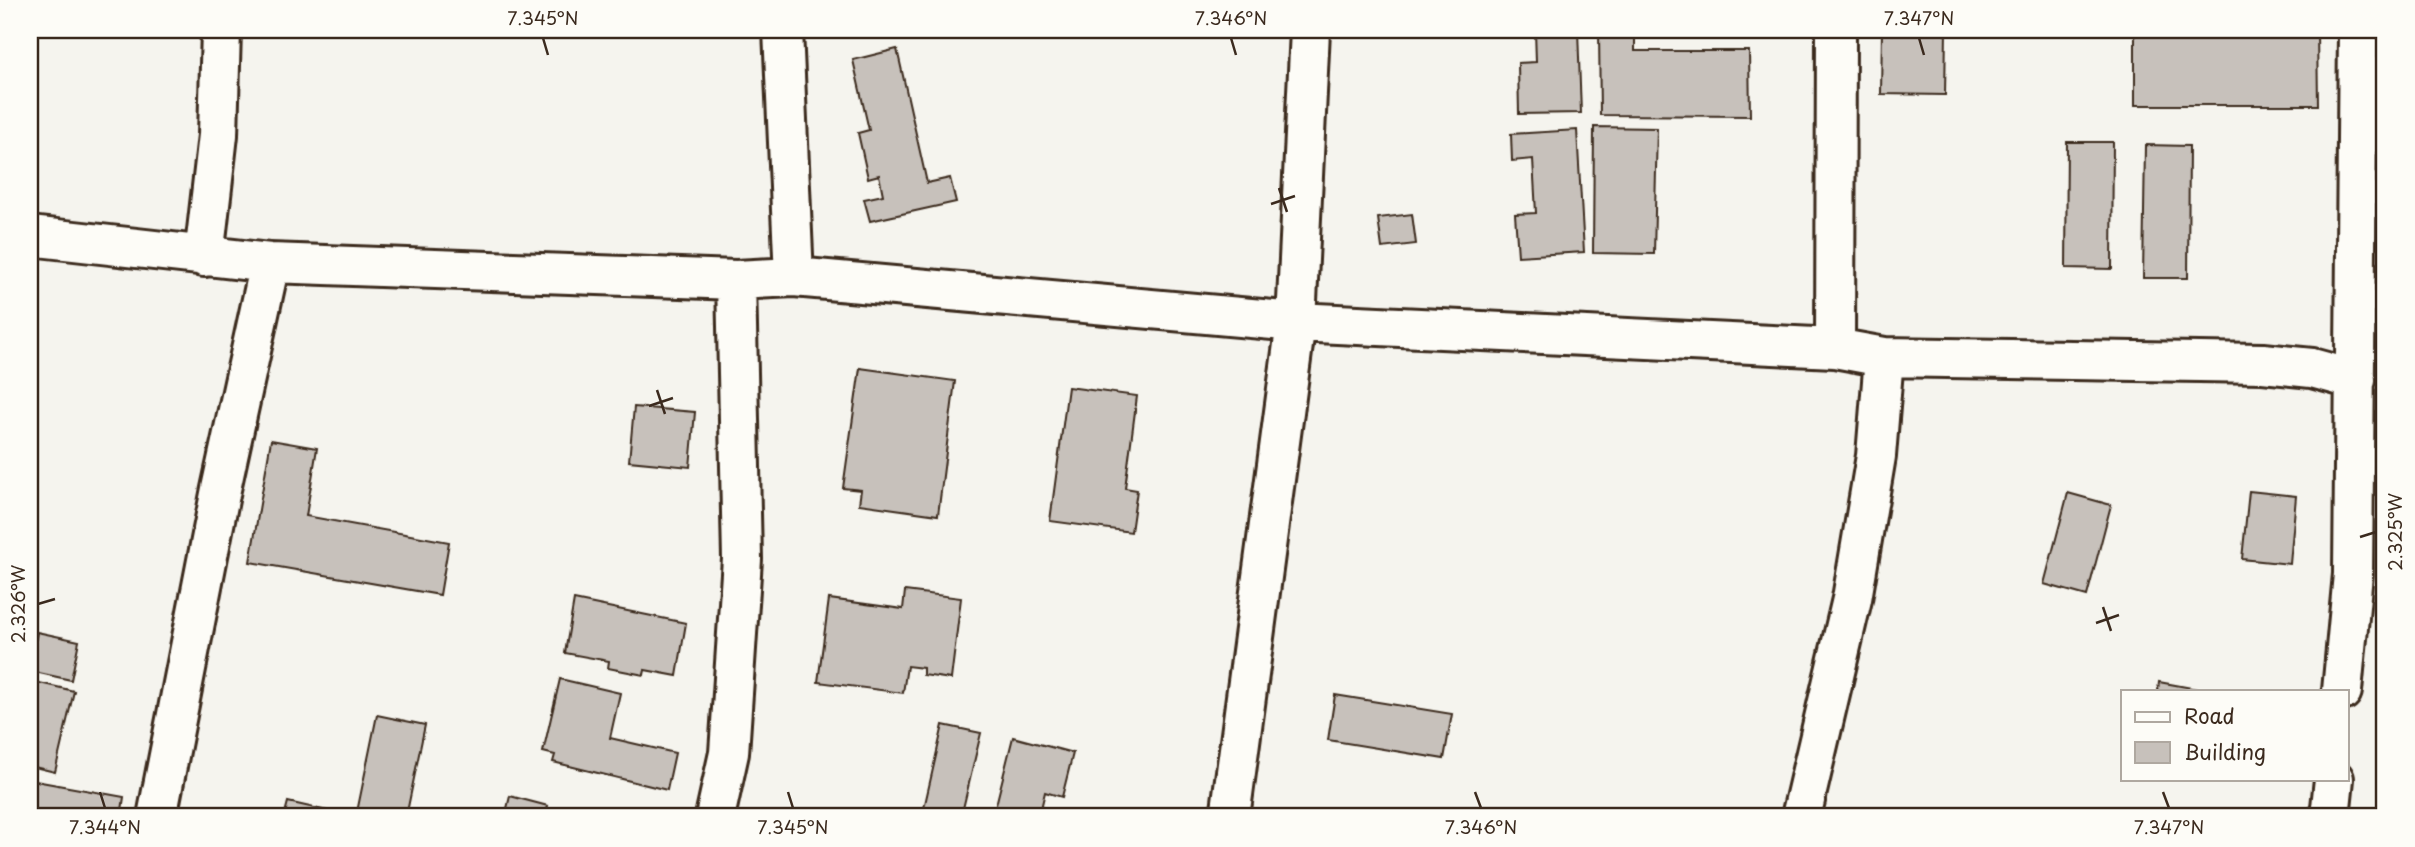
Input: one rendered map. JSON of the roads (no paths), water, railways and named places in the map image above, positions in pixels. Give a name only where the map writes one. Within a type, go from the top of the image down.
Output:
[{"type":"street","points":[[204,257],[218,135],[221,30]]},
{"type":"street","points":[[783,30],[794,277]]},
{"type":"street","points":[[1230,817],[1296,322],[1310,30]]},
{"type":"street","points":[[1835,348],[1836,30]]},
{"type":"street","points":[[2342,690],[2353,574],[2358,30]]},
{"type":"street","points":[[30,236],[270,263],[736,280],[794,277],[1296,322],[1835,348],[1884,357],[2263,363],[2312,368],[2356,380]]},
{"type":"street","points":[[157,817],[221,489],[270,263]]},
{"type":"street","points":[[715,817],[729,753],[741,559],[736,280]]},
{"type":"street","points":[[1801,817],[1852,599],[1876,456],[1884,357]]},
{"type":"street","points":[[2330,817],[2334,780]]}]
